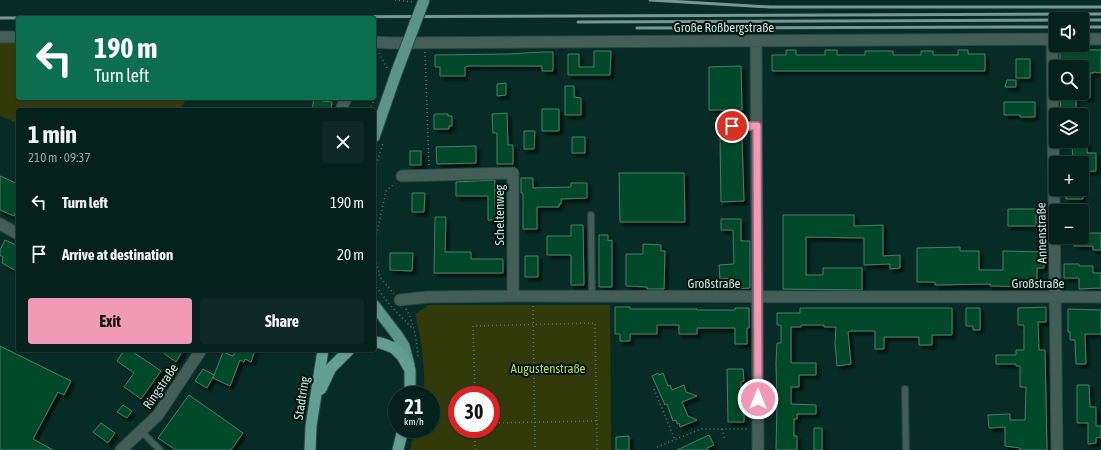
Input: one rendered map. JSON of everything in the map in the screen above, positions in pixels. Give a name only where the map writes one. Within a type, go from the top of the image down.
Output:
[{"type":"highway","points":[[376,342],[394,348],[402,356],[410,370],[410,386]]},
{"type":"highway","name":"Stadtring","points":[[310,450],[311,426],[323,352]]},
{"type":"highway","points":[[311,426],[321,389],[331,368],[346,352]]},
{"type":"highway","points":[[398,450],[401,438]]},
{"type":"main road","points":[[376,130],[392,70],[424,0]]},
{"type":"main road","points":[[376,308],[398,335],[404,346],[410,370]]},
{"type":"street","points":[[0,37],[16,36]]},
{"type":"street","name":"Große Roßbergstraße","points":[[376,47],[392,43],[425,42],[1049,39]]},
{"type":"street","points":[[1089,39],[1101,39]]},
{"type":"street","points":[[756,41],[758,450]]},
{"type":"street","name":"Annenstraße","points":[[1054,52],[1057,450]]},
{"type":"street","name":"Scheltenweg","points":[[402,176],[429,174],[513,173],[513,296]]},
{"type":"street","points":[[0,224],[16,233]]},
{"type":"street","name":"Großstraße","points":[[400,300],[427,297],[513,296],[1101,297]]},
{"type":"street","name":"Ringstraße","points":[[121,450],[158,415],[199,352]]},
{"type":"lane","points":[[719,127],[757,126]]},
{"type":"lane","points":[[591,215],[592,296]]},
{"type":"lane","points":[[905,389],[906,450]]},
{"type":"lane","points":[[141,431],[160,450]]},
{"type":"path","points":[[395,0],[412,2]]},
{"type":"path","points":[[425,42],[429,174]]},
{"type":"path","points":[[376,47],[392,70]]},
{"type":"path","points":[[376,237],[386,191],[402,176]]},
{"type":"path","points":[[376,260],[380,277],[400,300]]},
{"type":"path","points":[[533,296],[534,450]]},
{"type":"path","points":[[474,386],[473,326],[595,323],[597,450]]},
{"type":"path","points":[[654,389],[675,440]]},
{"type":"path","points":[[500,423],[596,421]]},
{"type":"path","points":[[657,447],[701,429],[758,429]]},
{"type":"path","points":[[722,429],[725,440]]},
{"type":"path","points":[[475,438],[476,450]]},
{"type":"green space","points":[[0,38],[16,38],[16,100],[186,100],[181,108],[16,108],[16,122],[0,116]]},
{"type":"green space","name":"Augustenstraße","points":[[429,305],[610,305],[611,450],[410,450],[413,438],[440,438],[440,386],[424,386],[420,334],[415,314]]},
{"type":"building","points":[[786,50],[796,50],[796,55],[825,55],[825,50],[837,50],[837,55],[865,55],[865,51],[893,51],[893,55],[921,55],[921,51],[933,51],[933,55],[958,55],[958,50],[968,50],[968,54],[985,54],[985,71],[772,71],[772,55],[786,55]]},
{"type":"building","points":[[1089,50],[1101,50],[1101,73],[1090,73],[1090,98],[1089,60],[1060,60],[1060,52],[1089,52]]},
{"type":"building","points":[[594,51],[611,51],[610,75],[568,75],[568,54],[579,54],[579,67],[594,67]]},
{"type":"building","points":[[553,52],[553,71],[542,71],[542,66],[469,66],[465,67],[465,76],[440,76],[440,67],[435,67],[435,55]]},
{"type":"building","points":[[1016,59],[1030,59],[1030,78],[1016,78]]},
{"type":"building","points":[[741,66],[742,110],[709,110],[709,67]]},
{"type":"building","points":[[1007,80],[1016,80],[1016,87],[1005,87]]},
{"type":"building","points":[[506,83],[506,95],[497,96],[497,84]]},
{"type":"building","points":[[565,86],[574,86],[574,97],[581,98],[581,115],[565,115]]},
{"type":"building","points":[[314,100],[332,102],[331,108],[312,108]]},
{"type":"building","points":[[1060,100],[1076,100],[1076,108],[1061,108]]},
{"type":"building","points":[[1004,102],[1035,102],[1035,117],[1004,115]]},
{"type":"building","points":[[542,109],[559,109],[559,131],[542,131]]},
{"type":"building","points":[[507,113],[508,145],[513,145],[513,164],[497,164],[497,133],[493,133],[492,114]]},
{"type":"building","points":[[434,114],[448,114],[448,116],[452,116],[452,126],[449,126],[449,129],[434,129]]},
{"type":"building","points":[[524,131],[535,131],[534,149],[524,149]]},
{"type":"building","points":[[572,137],[585,137],[585,153],[572,153]]},
{"type":"building","points":[[720,138],[742,138],[744,201],[721,202]]},
{"type":"building","points":[[476,146],[476,163],[437,164],[436,147]]},
{"type":"building","points":[[1072,148],[1087,148],[1087,153],[1096,153],[1096,171],[1089,172],[1089,156],[1073,156]]},
{"type":"building","points":[[410,151],[421,151],[421,165],[410,165]]},
{"type":"building","points":[[619,173],[684,173],[685,222],[620,222]]},
{"type":"building","points":[[0,176],[16,183],[16,212],[14,216],[0,210]]},
{"type":"building","points":[[521,178],[533,178],[533,188],[571,187],[571,183],[587,183],[587,198],[561,199],[561,204],[559,204],[559,207],[537,207],[537,229],[523,229],[523,193],[521,193]]},
{"type":"building","points":[[495,180],[495,207],[504,207],[504,220],[488,220],[488,196],[456,196],[456,182]]},
{"type":"building","points":[[412,193],[425,193],[424,212],[412,212]]},
{"type":"building","points":[[1066,196],[1083,196],[1083,199],[1066,199]]},
{"type":"building","points":[[1008,209],[1036,209],[1036,226],[1008,226]]},
{"type":"building","points":[[783,215],[854,215],[854,226],[883,225],[883,256],[900,255],[900,268],[890,269],[890,264],[864,265],[864,238],[806,237],[806,275],[823,275],[823,268],[862,268],[862,290],[783,289]]},
{"type":"building","points":[[435,217],[446,217],[445,252],[471,252],[471,259],[503,259],[503,273],[434,273]]},
{"type":"building","points":[[721,219],[741,219],[741,241],[750,241],[750,288],[735,289],[734,278],[720,279],[719,265],[734,264],[733,230],[721,230]]},
{"type":"building","points":[[571,225],[583,225],[584,285],[571,285],[571,255],[547,255],[547,236],[571,236]]},
{"type":"building","points":[[1089,233],[1101,233],[1101,250],[1093,250],[1093,246],[1074,246],[1074,244],[1089,244]]},
{"type":"building","points":[[599,235],[608,235],[608,241],[612,240],[612,287],[599,287]]},
{"type":"building","points":[[5,240],[16,245],[16,271],[2,263],[3,257],[0,255],[0,250]]},
{"type":"building","points":[[643,244],[661,245],[661,251],[665,251],[664,289],[647,289],[647,287],[626,286],[626,254],[643,254]]},
{"type":"building","points":[[960,247],[960,251],[979,251],[979,270],[1003,270],[1003,251],[1044,252],[1044,268],[1037,268],[1037,287],[990,286],[990,284],[935,285],[935,282],[917,282],[917,248]]},
{"type":"building","points":[[390,253],[413,253],[412,271],[390,270]]},
{"type":"building","points":[[525,256],[538,256],[538,277],[525,277]]},
{"type":"building","points":[[1064,264],[1093,266],[1093,273],[1101,273],[1101,288],[1079,289],[1079,278],[1064,278]]},
{"type":"building","points":[[615,307],[630,307],[630,309],[697,310],[735,310],[735,308],[749,308],[747,344],[735,344],[735,328],[697,328],[697,334],[679,334],[679,325],[657,325],[657,334],[630,334],[630,341],[620,341],[620,334],[615,334]]},
{"type":"building","points":[[1046,307],[1046,322],[1038,322],[1039,350],[1045,350],[1047,450],[1020,450],[1020,448],[1005,446],[1005,427],[989,428],[988,415],[1010,414],[1010,420],[1025,420],[1026,387],[1020,387],[1020,366],[1016,366],[1016,364],[996,364],[996,355],[1016,355],[1016,350],[1024,350],[1024,325],[1018,325],[1018,308]]},
{"type":"building","points":[[800,308],[952,308],[952,335],[932,335],[932,345],[919,345],[919,337],[884,337],[884,349],[875,349],[875,331],[851,331],[848,332],[851,364],[837,366],[835,342],[836,327],[824,327],[824,325],[801,325],[801,327],[791,327],[791,363],[816,363],[816,375],[799,375],[799,387],[791,387],[791,404],[816,405],[816,414],[797,414],[797,419],[794,419],[794,436],[797,436],[797,450],[776,450],[776,363],[777,343],[781,343],[781,325],[777,325],[777,313],[800,313]]},
{"type":"building","points":[[966,308],[980,308],[980,330],[973,330],[973,326],[966,326]]},
{"type":"building","points":[[1068,309],[1101,310],[1101,334],[1085,334],[1086,364],[1076,364],[1075,340],[1070,340],[1070,332],[1068,332]]},
{"type":"building","points":[[0,346],[71,381],[64,395],[58,392],[33,439],[53,450],[0,450]]},
{"type":"building","points":[[123,352],[133,352],[161,371],[141,399],[124,387],[134,373],[117,361]]},
{"type":"building","points":[[162,352],[182,352],[176,362]]},
{"type":"building","points":[[223,352],[233,356],[235,352],[254,352],[251,362],[245,359],[244,362],[240,360],[230,386],[213,378]]},
{"type":"building","points":[[203,369],[214,375],[207,388],[195,381]]},
{"type":"building","points":[[727,369],[743,369],[744,381],[741,382],[741,410],[744,410],[744,422],[728,422]]},
{"type":"building","points":[[658,373],[659,375],[663,373],[668,386],[670,385],[672,390],[684,385],[686,392],[697,396],[682,402],[688,416],[697,420],[680,427],[676,420],[673,421],[667,404],[665,405],[652,376]]},
{"type":"building","points":[[1077,385],[1089,385],[1090,407],[1096,407],[1096,426],[1101,426],[1101,437],[1096,438],[1096,443],[1088,444],[1088,423],[1077,423]]},
{"type":"building","points":[[189,395],[243,433],[231,450],[176,450],[158,438]]},
{"type":"building","points":[[123,405],[132,411],[127,418],[117,412]]},
{"type":"building","points":[[101,423],[115,433],[108,443],[93,432]]},
{"type":"building","points":[[814,428],[822,428],[822,450],[814,450]]},
{"type":"building","points":[[709,435],[714,445],[707,448],[708,450],[677,450]]},
{"type":"building","points":[[629,436],[629,450],[616,450],[616,437]]},
{"type":"railway","points":[[650,0],[770,7],[1101,7]]},
{"type":"railway","points":[[376,17],[1101,14]]},
{"type":"railway","points":[[0,18],[16,18]]},
{"type":"railway","points":[[578,22],[1049,20]]},
{"type":"railway","points":[[1089,20],[1101,20]]},
{"type":"railway","points":[[637,28],[1049,27]]},
{"type":"railway","points":[[1089,27],[1101,27]]},
{"type":"route","points":[[732,126],[757,126],[758,399]]}]
